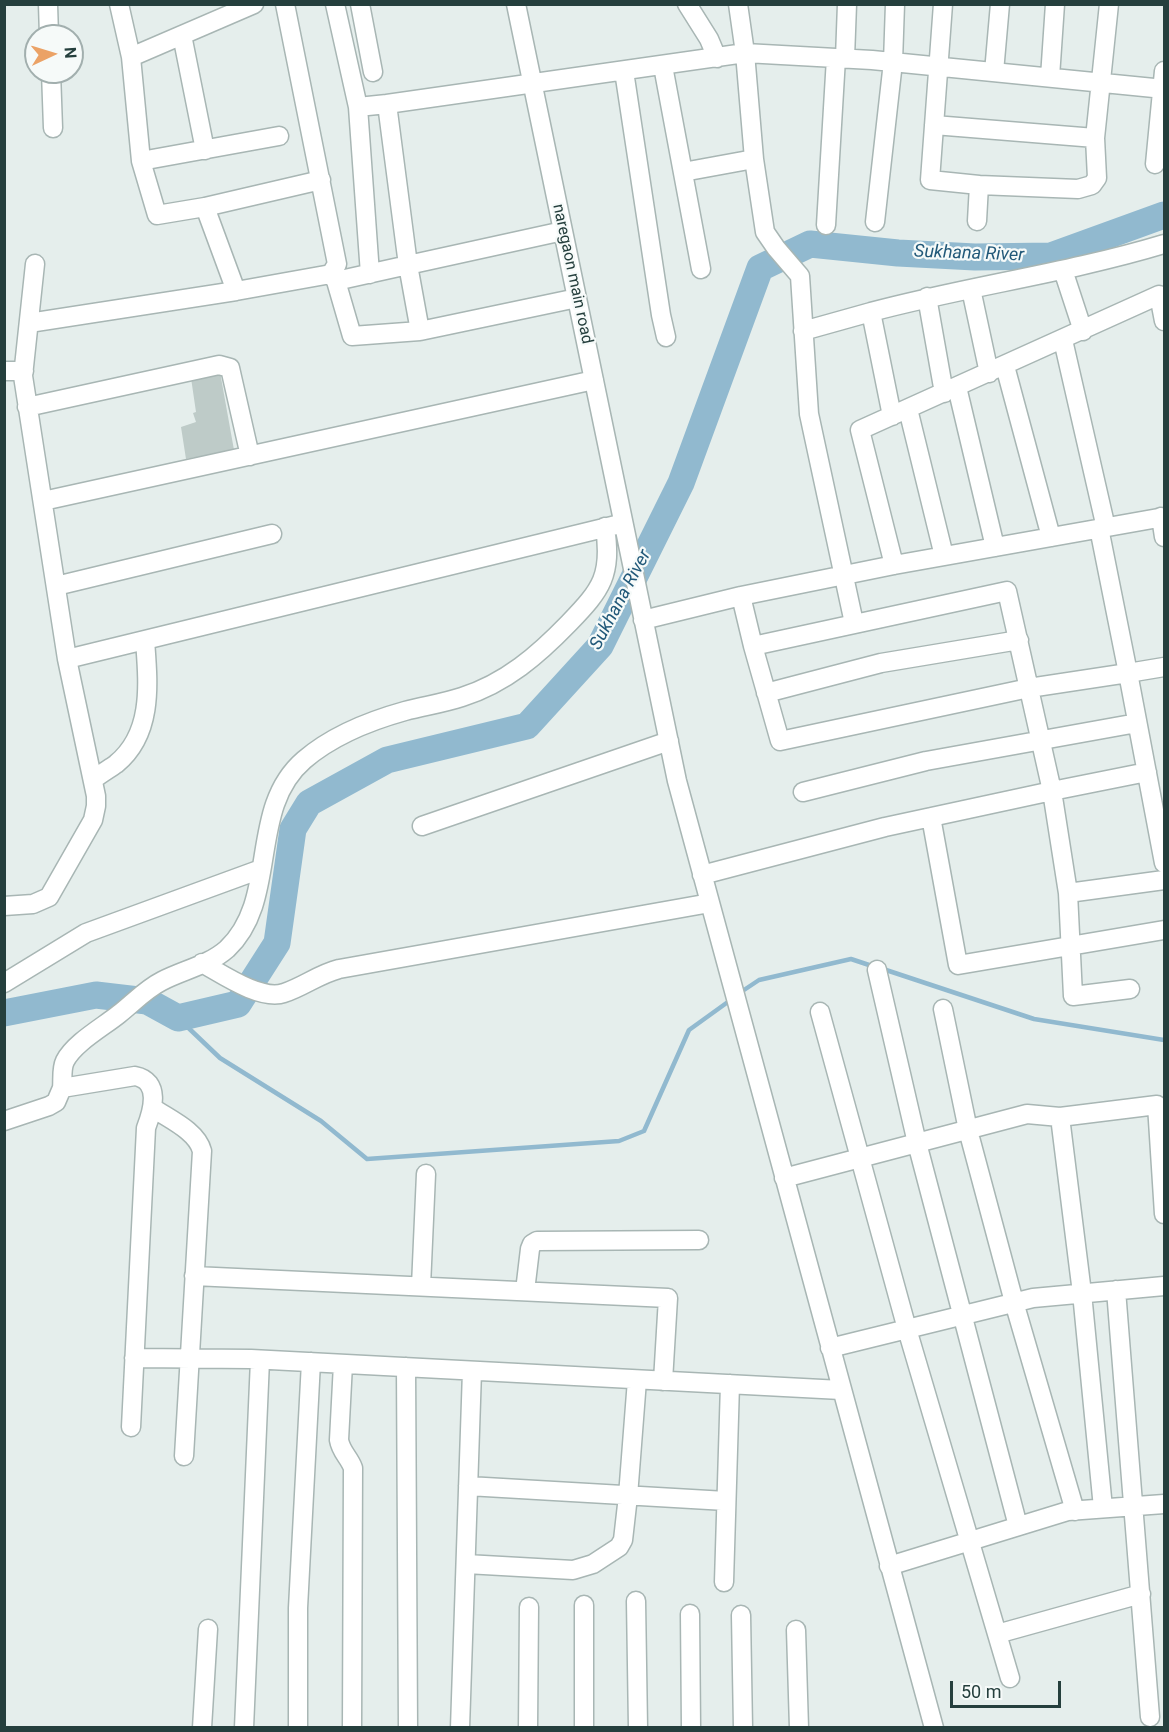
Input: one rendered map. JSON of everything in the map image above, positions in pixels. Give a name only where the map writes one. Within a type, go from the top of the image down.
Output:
[{"type":"street","points":[[48,4],[49,24]]},
{"type":"street","points":[[119,4],[131,57],[141,160],[157,215],[205,207],[321,180]]},
{"type":"street","points":[[131,57],[254,4]]},
{"type":"street","points":[[285,4],[337,264],[333,278],[352,336],[420,331],[577,298]]},
{"type":"street","points":[[335,4],[357,107],[370,274]]},
{"type":"street","points":[[360,4],[373,72]]},
{"type":"street","name":"naregaon main road","points":[[516,4],[677,781],[934,1728]]},
{"type":"street","points":[[687,4],[709,39],[717,58]]},
{"type":"street","points":[[738,4],[746,53],[754,159],[765,232],[800,276],[808,414],[854,623]]},
{"type":"street","points":[[826,225],[847,4]]},
{"type":"street","points":[[875,222],[893,62],[896,4]]},
{"type":"street","points":[[943,4],[930,180],[979,185],[1078,189],[1087,188],[1097,178],[1095,138],[1109,4]]},
{"type":"street","points":[[994,72],[1000,4]]},
{"type":"street","points":[[1050,77],[1055,4]]},
{"type":"street","points":[[182,35],[205,150]]},
{"type":"street","points":[[357,107],[533,85],[746,53],[841,58],[1101,83],[1164,83],[1155,164]]},
{"type":"street","points":[[663,66],[701,269]]},
{"type":"street","points":[[624,71],[666,337]]},
{"type":"street","points":[[51,84],[53,128]]},
{"type":"street","points":[[387,104],[408,265],[420,331]]},
{"type":"street","points":[[934,125],[1095,138]]},
{"type":"street","points":[[141,160],[279,136]]},
{"type":"street","points":[[683,172],[754,159]]},
{"type":"street","points":[[977,221],[979,185]]},
{"type":"street","points":[[205,207],[236,291]]},
{"type":"street","points":[[29,323],[236,291],[370,274],[563,231]]},
{"type":"street","points":[[804,331],[927,297],[1063,270],[1164,244]]},
{"type":"street","points":[[4,906],[33,904],[49,897],[93,820],[96,806],[93,780],[67,659],[27,407],[24,371],[35,264]]},
{"type":"street","points":[[1063,270],[1083,331]]},
{"type":"street","points":[[971,289],[1051,537]]},
{"type":"street","points":[[894,565],[860,430],[1162,295],[1164,321]]},
{"type":"street","points":[[927,297],[995,547]]},
{"type":"street","points":[[871,312],[944,556]]},
{"type":"street","points":[[1063,340],[1103,528],[1164,863]]},
{"type":"street","points":[[27,407],[219,365],[227,366],[230,368],[250,456]]},
{"type":"street","points":[[4,371],[24,371]]},
{"type":"street","points":[[43,501],[594,380]]},
{"type":"street","points":[[644,620],[741,596],[894,565],[1163,517],[1164,537]]},
{"type":"street","points":[[67,659],[623,523]]},
{"type":"street","points":[[4,1121],[49,1106],[56,1101],[62,1088],[63,1066],[72,1052],[152,987],[226,949],[248,921],[255,903],[266,835],[276,802],[289,776],[302,762],[319,747],[360,726],[462,697],[494,684],[515,672],[544,649],[581,611],[602,583],[608,562],[604,527]]},
{"type":"street","points":[[56,586],[272,534]]},
{"type":"street","points":[[753,646],[1007,591],[1052,791],[1068,892],[1073,996],[1130,989]]},
{"type":"street","points":[[741,596],[780,741],[1029,688],[1164,667]]},
{"type":"street","points":[[93,780],[117,763],[130,749],[140,731],[146,709],[148,688],[145,640]]},
{"type":"street","points":[[766,693],[881,663],[1019,640]]},
{"type":"street","points":[[803,792],[897,767],[1137,723]]},
{"type":"street","points":[[422,826],[669,741]]},
{"type":"street","points":[[702,875],[885,827],[1147,772]]},
{"type":"street","points":[[931,817],[958,965],[1164,930]]},
{"type":"street","points":[[4,983],[86,933],[261,869]]},
{"type":"street","points":[[1068,892],[1164,880]]},
{"type":"street","points":[[202,963],[262,993],[283,994],[324,972],[710,903]]},
{"type":"street","points":[[877,970],[917,1143],[1018,1526]]},
{"type":"street","points":[[943,1009],[968,1130],[1014,1302],[1075,1510]]},
{"type":"street","points":[[820,1012],[908,1329],[1010,1678]]},
{"type":"street","points":[[62,1088],[135,1076],[141,1077],[151,1085],[153,1108],[146,1128],[131,1427]]},
{"type":"street","points":[[784,1178],[1027,1114],[1060,1117],[1157,1105],[1164,1214]]},
{"type":"street","points":[[153,1108],[195,1137],[202,1151],[184,1456]]},
{"type":"street","points":[[1060,1117],[1082,1293],[1103,1508]]},
{"type":"street","points":[[421,1287],[426,1174]]},
{"type":"street","points":[[525,1291],[530,1249],[537,1241],[699,1240]]},
{"type":"street","points":[[194,1276],[668,1298],[663,1381]]},
{"type":"street","points":[[830,1348],[1033,1298],[1164,1286]]},
{"type":"street","points":[[1116,1290],[1150,1716]]},
{"type":"street","points":[[134,1358],[310,1362],[841,1390]]},
{"type":"street","points":[[244,1728],[260,1360]]},
{"type":"street","points":[[298,1728],[298,1608],[310,1362]]},
{"type":"street","points":[[343,1364],[339,1440],[342,1451],[353,1468],[352,1728]]},
{"type":"street","points":[[406,1367],[408,1728]]},
{"type":"street","points":[[460,1728],[472,1371]]},
{"type":"street","points":[[466,1564],[573,1570],[593,1564],[619,1547],[623,1540],[628,1496],[637,1380]]},
{"type":"street","points":[[724,1582],[730,1384]]},
{"type":"street","points":[[468,1486],[726,1501]]},
{"type":"street","points":[[889,1566],[1075,1510],[1164,1504]]},
{"type":"street","points":[[997,1634],[1141,1594]]},
{"type":"street","points":[[636,1601],[638,1728]]},
{"type":"street","points":[[584,1605],[584,1728]]},
{"type":"street","points":[[528,1728],[529,1607]]},
{"type":"street","points":[[690,1614],[691,1728]]},
{"type":"street","points":[[741,1615],[744,1728]]},
{"type":"street","points":[[202,1728],[208,1629]]},
{"type":"street","points":[[796,1630],[799,1728]]},
{"type":"building","points":[[220,372],[234,450],[186,459],[181,427],[196,422],[193,413],[196,412],[191,378]]},
{"type":"waterway","name":"Sukhana River","points":[[4,1013],[96,995],[147,1001],[178,1018],[238,1004],[277,943],[293,829],[309,803],[387,760],[527,726],[600,646],[681,483],[760,268],[810,244],[898,253],[975,257],[1051,256],[1164,215]]},
{"type":"waterway","points":[[738,994],[759,980],[851,959],[875,967]]},
{"type":"waterway","points":[[883,969],[1034,1019],[1164,1040]]},
{"type":"waterway","points":[[178,1018],[220,1058],[321,1121],[367,1159],[619,1141],[644,1131],[689,1030],[732,999]]}]
